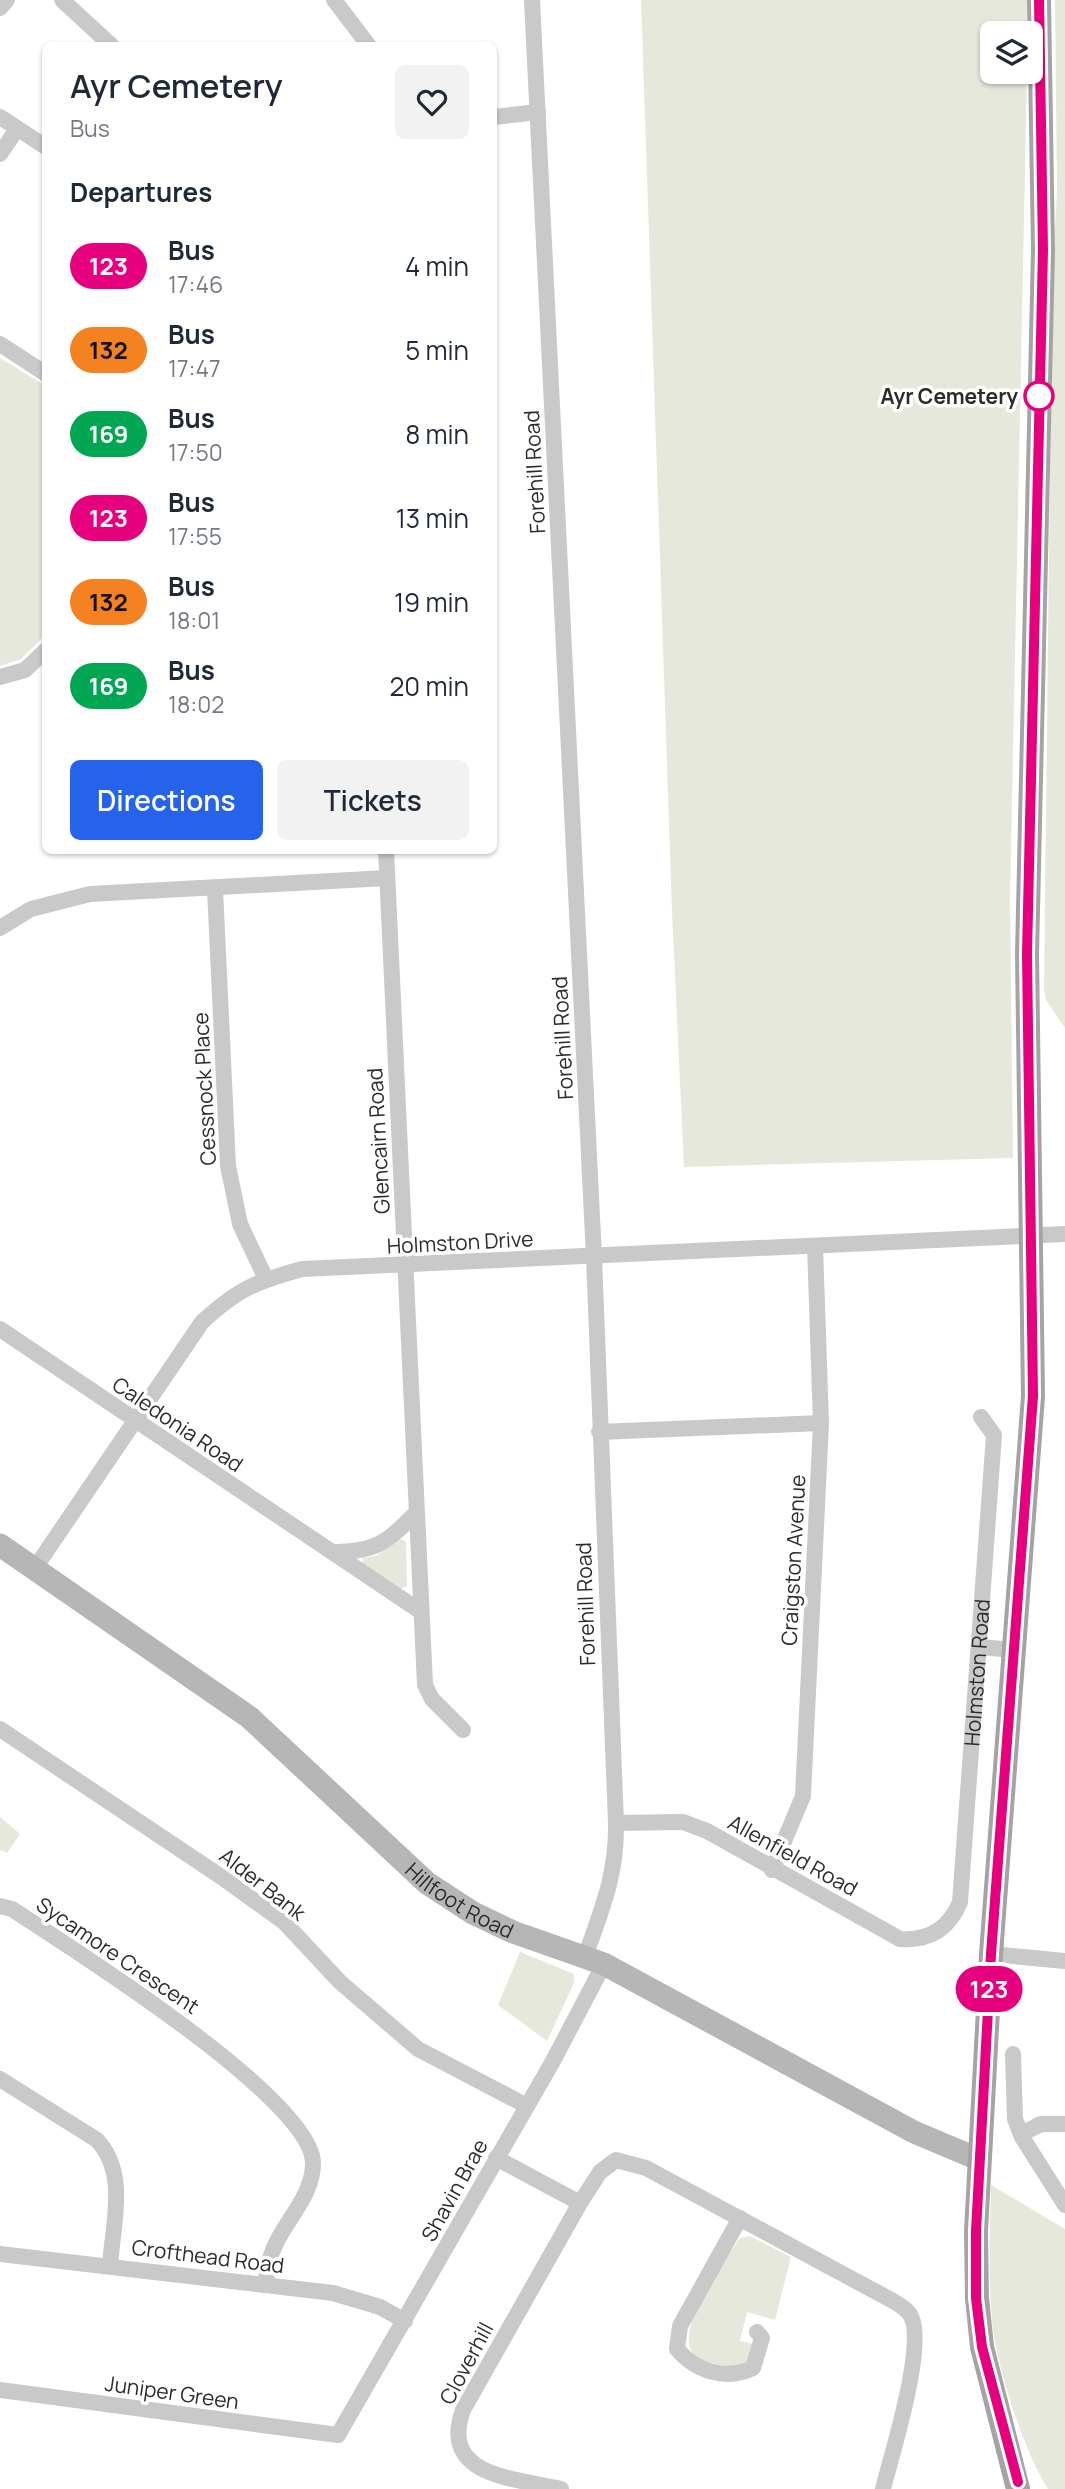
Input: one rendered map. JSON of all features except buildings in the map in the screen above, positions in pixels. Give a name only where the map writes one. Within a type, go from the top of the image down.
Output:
[{"type":"main road","name":"Holmston Road","points":[[1020,2487],[982,2347],[976,2298],[978,2159],[991,1954],[1032,1429],[1027,954],[1043,250],[1039,0]]},
{"type":"street","points":[[0,8],[7,0]]},
{"type":"street","points":[[62,0],[108,42]]},
{"type":"street","points":[[334,0],[366,42]]},
{"type":"street","name":"Forehill Road","points":[[532,0],[594,1257],[616,1823],[616,1859],[595,1961]]},
{"type":"street","points":[[497,117],[538,112]]},
{"type":"street","points":[[0,117],[42,145]]},
{"type":"street","points":[[0,154],[17,129]]},
{"type":"street","points":[[0,344],[42,371]]},
{"type":"street","points":[[0,677],[26,670],[42,654]]},
{"type":"street","name":"Glencairn Road","points":[[386,854],[425,1685],[432,1699],[463,1730]]},
{"type":"street","points":[[0,928],[31,909],[90,894],[387,878]]},
{"type":"street","name":"Cessnock Place","points":[[215,889],[228,1166],[240,1224],[266,1279]]},
{"type":"street","name":"Holmston Drive","points":[[35,1568],[202,1322],[232,1295],[266,1279],[302,1269],[1065,1234]]},
{"type":"street","name":"Craigston Avenue","points":[[772,1870],[803,1796],[821,1423],[815,1245]]},
{"type":"street","name":"Caledonia Road","points":[[0,1329],[421,1611]]},
{"type":"street","name":"Holmston Road","points":[[942,1929],[960,1902],[994,1435],[981,1417]]},
{"type":"street","points":[[599,1432],[821,1423]]},
{"type":"street","points":[[334,1552],[369,1550],[388,1541],[416,1513]]},
{"type":"street","name":"Hillfoot Road","points":[[0,1545],[249,1717],[396,1856],[449,1899],[513,1932],[595,1961],[914,2132],[978,2159]]},
{"type":"street","points":[[979,1647],[1014,1650]]},
{"type":"street","name":"Alder Bank","points":[[0,1729],[220,1875],[284,1922],[340,1982],[418,2049],[527,2106]]},
{"type":"street","name":"Allenfield Road","points":[[616,1823],[683,1822],[707,1831],[772,1870],[900,1939],[926,1939],[942,1929]]},
{"type":"street","name":"Sycamore Crescent","points":[[0,1906],[12,1909],[162,2007],[227,2060],[307,2138],[313,2161],[310,2183],[270,2258],[265,2286]]},
{"type":"street","points":[[991,1954],[1065,1961]]},
{"type":"street","name":"Shavin Brae","points":[[338,2435],[527,2106],[595,1961]]},
{"type":"street","points":[[1013,2054],[1015,2119],[1021,2134],[1065,2205]]},
{"type":"street","points":[[0,2080],[97,2140],[110,2154],[115,2168],[116,2199],[110,2265]]},
{"type":"street","points":[[1021,2134],[1041,2124],[1065,2124]]},
{"type":"street","points":[[496,2158],[580,2203]]},
{"type":"street","name":"Cloverhill","points":[[561,2489],[482,2471],[467,2459],[457,2443],[456,2427],[463,2410],[580,2203],[600,2172],[616,2160],[646,2168],[910,2313],[916,2328],[916,2355],[883,2489]]},
{"type":"street","points":[[740,2218],[680,2326],[677,2349],[688,2363],[729,2375],[743,2373],[753,2368],[760,2351],[762,2338],[757,2332]]},
{"type":"street","name":"Crofthead Road","points":[[0,2254],[110,2265],[357,2299],[405,2321]]},
{"type":"street","name":"Juniper Green","points":[[0,2390],[338,2435]]},
{"type":"shaded area","name":"Ayr Cemetery","points":[[641,0],[1027,0],[1027,21],[980,21],[980,84],[1027,84],[1010,899],[1013,1158],[684,1167],[672,911]]},
{"type":"shaded area","points":[[1055,0],[1065,0],[1065,1028],[1046,1000],[1044,989],[1052,292],[1057,190]]},
{"type":"shaded area","points":[[0,358],[42,384],[42,638],[21,659],[0,666]]},
{"type":"shaded area","points":[[399,1539],[406,1541],[407,1586],[398,1590],[362,1565],[363,1558],[376,1556]]},
{"type":"shaded area","points":[[0,1817],[20,1834],[7,1853],[0,1850]]},
{"type":"shaded area","points":[[520,1952],[574,1974],[574,1983],[547,2041],[498,2005]]},
{"type":"shaded area","points":[[991,2185],[1065,2229],[1065,2489],[1048,2489],[1039,2473],[1012,2408],[999,2361],[991,2304]]},
{"type":"shaded area","points":[[750,2236],[791,2257],[775,2320],[747,2312],[740,2341],[754,2344],[747,2362],[726,2366],[705,2361],[693,2353],[689,2342],[691,2326],[706,2292],[732,2250],[740,2238]]},
{"type":"bus line","name":"123","points":[[1018,2482],[982,2347],[976,2298],[976,2231],[991,1954],[1033,1396],[1027,954],[1043,250],[1039,0]]},
{"type":"place","name":"Ayr Cemetery","points":[[1039,396]]}]
